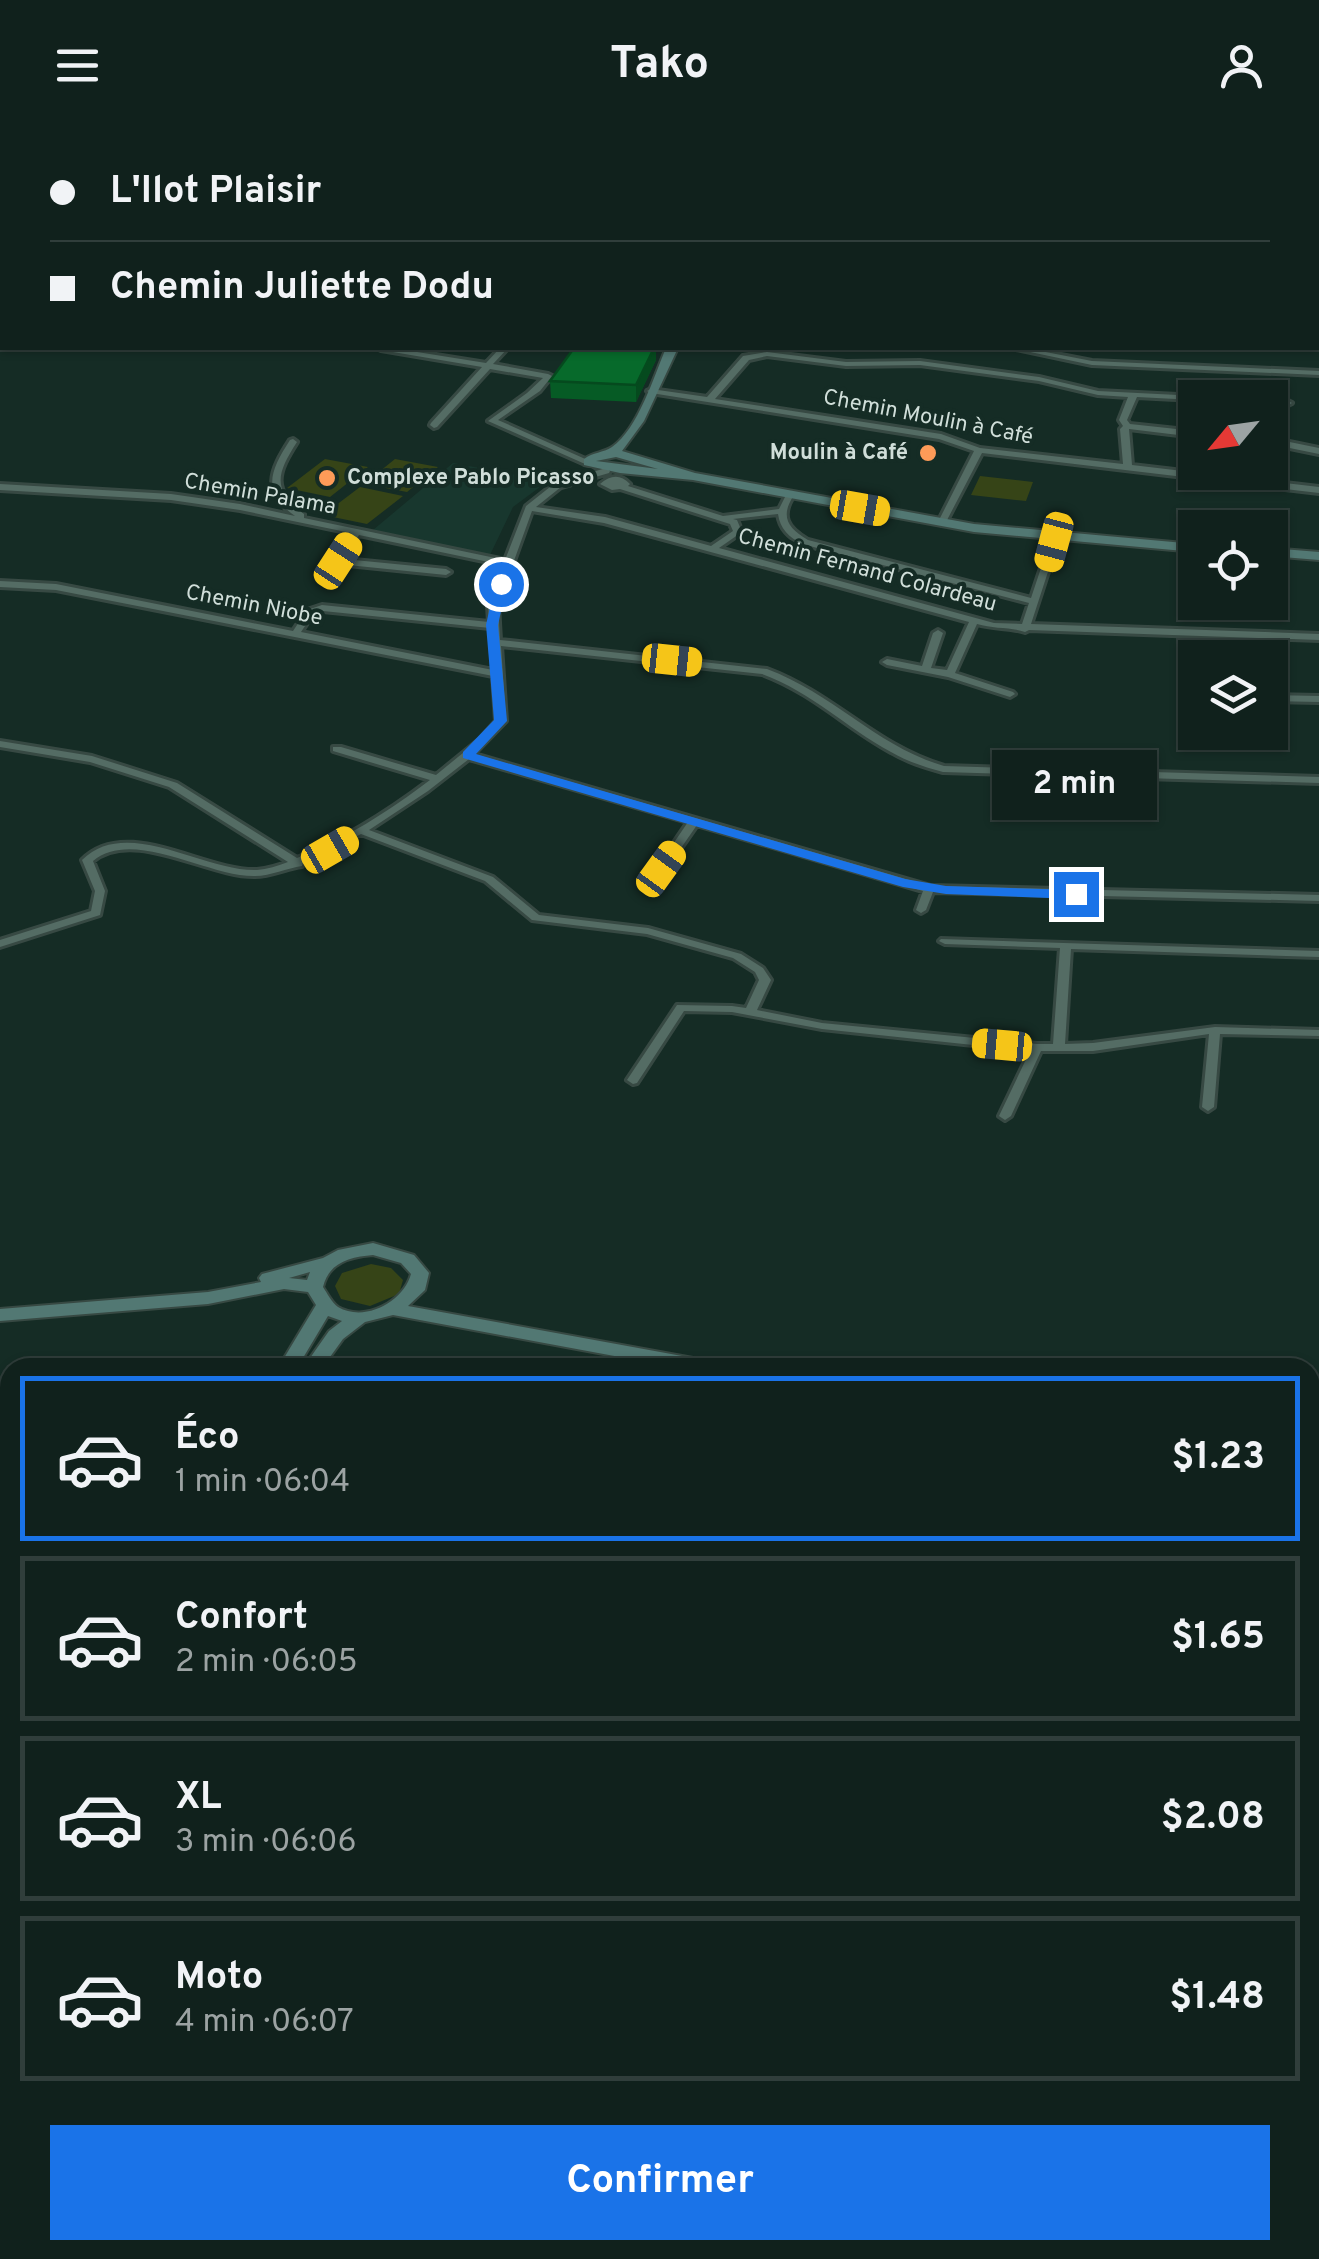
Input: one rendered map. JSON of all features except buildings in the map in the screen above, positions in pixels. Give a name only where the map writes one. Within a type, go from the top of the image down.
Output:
[{"type":"main road","points":[[591,461],[606,470],[623,456],[671,350]]},
{"type":"main road","points":[[591,461],[623,456],[693,476],[942,522],[1055,538],[1178,547]]},
{"type":"main road","points":[[1288,553],[1319,556]]},
{"type":"main road","points":[[226,1294],[356,1250],[403,1256],[420,1273],[416,1294],[396,1310]]},
{"type":"main road","points":[[328,1262],[315,1278],[314,1288],[325,1306],[360,1316],[396,1310],[660,1358]]},
{"type":"main road","points":[[0,1315],[226,1294],[284,1283],[314,1288]]},
{"type":"main road","points":[[416,1294],[462,1321]]},
{"type":"main road","points":[[293,1358],[325,1306]]},
{"type":"main road","points":[[319,1358],[336,1335],[360,1316]]},
{"type":"street","points":[[390,350],[548,376],[537,392],[516,400],[492,421],[591,461],[579,477]]},
{"type":"street","points":[[434,425],[502,350]]},
{"type":"street","points":[[1025,350],[1092,363],[1319,372]]},
{"type":"street","points":[[712,398],[746,358],[767,354],[846,364],[920,363],[1133,396],[1178,397]]},
{"type":"street","name":"Chemin Moulin à Café","points":[[651,391],[941,436],[980,450],[1319,490]]},
{"type":"street","points":[[1133,396],[1123,420],[1128,426],[1178,432]]},
{"type":"street","points":[[1128,426],[1124,430],[1128,467]]},
{"type":"street","points":[[293,442],[276,466],[273,483],[282,502],[307,520]]},
{"type":"street","points":[[1288,444],[1319,450]]},
{"type":"street","points":[[942,522],[980,450]]},
{"type":"street","points":[[0,944],[96,913],[100,892],[87,860],[102,848],[134,846],[244,872],[298,864],[362,831],[467,755],[501,721],[493,606],[529,508],[558,485],[606,470]]},
{"type":"street","points":[[622,487],[728,517],[780,511]]},
{"type":"street","name":"Chemin Palama","points":[[0,488],[170,497],[307,520],[509,564]]},
{"type":"street","points":[[780,511],[790,495]]},
{"type":"street","points":[[266,512],[282,502]]},
{"type":"street","name":"Chemin Fernand Colardeau","points":[[529,508],[605,520],[974,621],[1024,629],[1319,637]]},
{"type":"street","points":[[780,511],[787,530],[816,546],[1031,601]]},
{"type":"street","points":[[711,550],[738,532],[739,526],[728,517]]},
{"type":"street","points":[[357,531],[338,561],[446,572]]},
{"type":"street","points":[[1024,629],[1055,538]]},
{"type":"street","name":"Chemin Niobe","points":[[0,584],[56,586],[500,674]]},
{"type":"street","points":[[295,634],[310,612],[322,608],[492,625]]},
{"type":"street","points":[[950,674],[974,621]]},
{"type":"street","points":[[926,669],[938,633]]},
{"type":"street","points":[[494,642],[764,671],[799,682],[903,758],[943,769],[1319,780]]},
{"type":"street","points":[[887,662],[950,674],[986,690],[1010,694]]},
{"type":"street","points":[[1288,698],[1319,699]]},
{"type":"street","points":[[0,744],[92,759],[173,785],[298,864]]},
{"type":"street","points":[[337,749],[434,778]]},
{"type":"street","points":[[467,755],[928,889],[1319,898]]},
{"type":"street","points":[[661,869],[693,823]]},
{"type":"street","points":[[362,831],[489,880],[536,918],[635,928],[737,956],[759,970],[765,980],[750,1012]]},
{"type":"street","points":[[921,910],[928,889]]},
{"type":"street","points":[[945,940],[1319,954]]},
{"type":"street","points":[[1059,1048],[1066,946]]},
{"type":"street","points":[[634,1080],[681,1007],[1036,1048],[1145,1042],[1215,1030],[1319,1033]]},
{"type":"street","points":[[1208,1107],[1215,1030]]},
{"type":"street","points":[[1004,1116],[1036,1048]]},
{"type":"shaded area","points":[[453,463],[548,481],[513,507],[490,555],[373,530]]},
{"type":"green space","name":"Complexe Pablo Picasso","points":[[325,459],[368,467],[330,497],[287,488]]},
{"type":"green space","points":[[395,459],[438,467],[407,492],[364,484]]},
{"type":"green space","points":[[980,476],[1033,482],[1026,501],[971,495]]},
{"type":"green space","points":[[360,487],[403,496],[367,524],[323,515]]},
{"type":"green space","points":[[371,1264],[391,1268],[403,1280],[399,1294],[370,1306],[341,1299],[335,1286],[342,1273]]},
{"type":"place","name":"Moulin à Café","points":[[928,453]]},
{"type":"place","name":"Complexe Pablo Picasso","points":[[327,478]]},
{"type":"route","points":[[501,584],[493,606],[492,625],[500,674],[501,721],[467,755],[928,889],[1076,894]]}]
